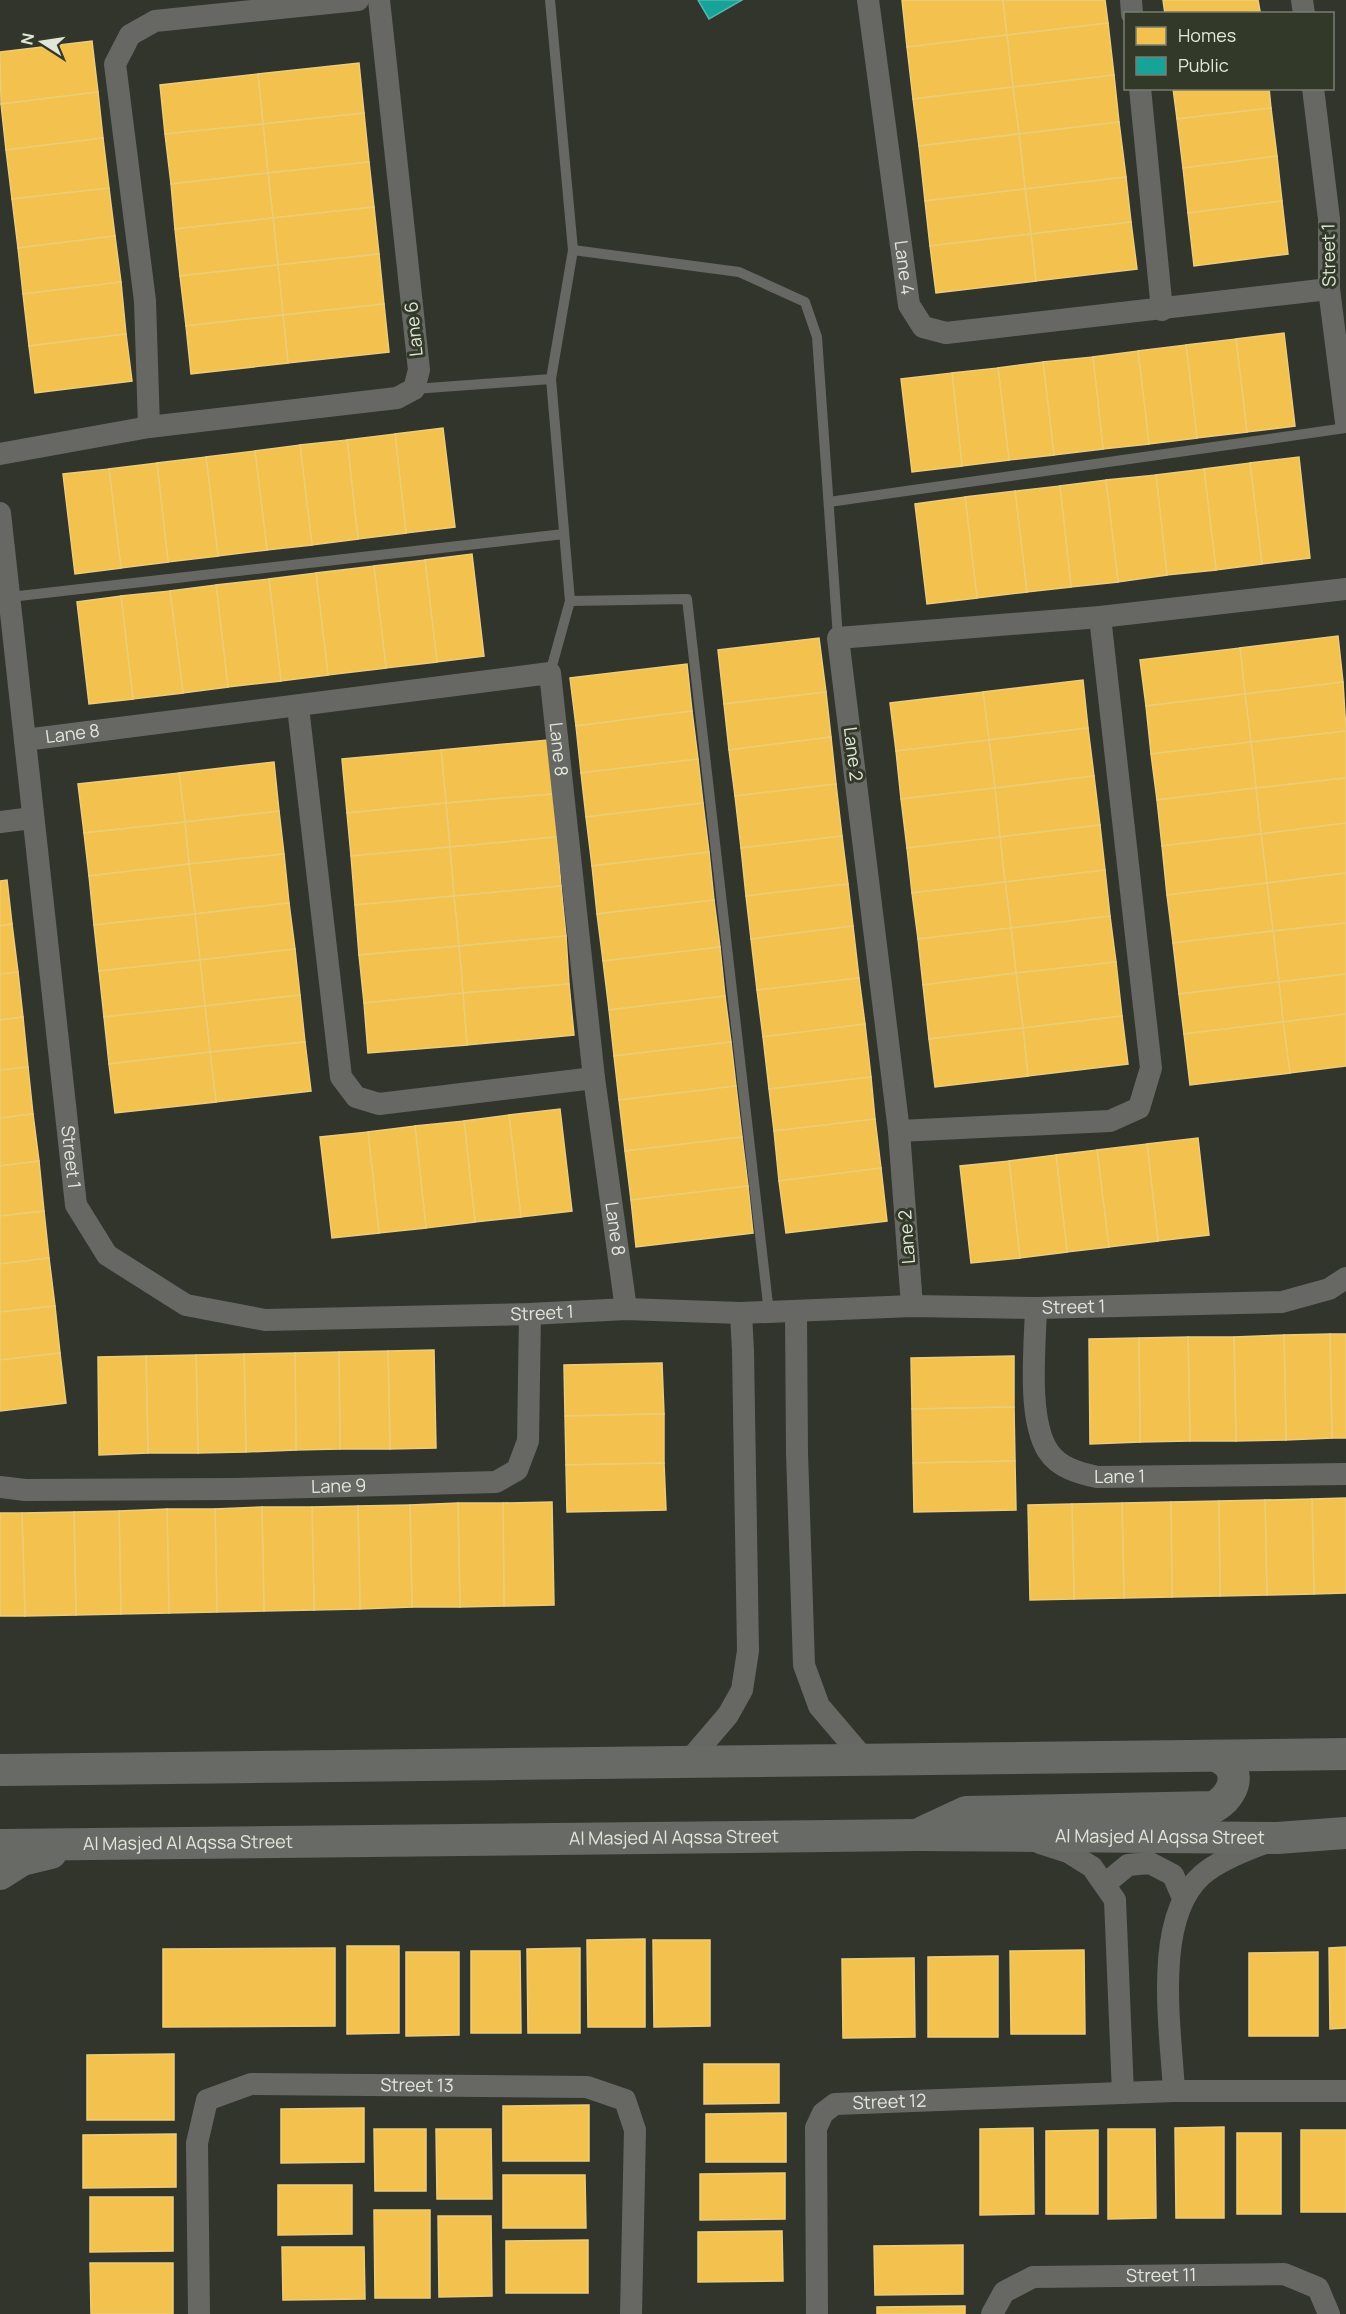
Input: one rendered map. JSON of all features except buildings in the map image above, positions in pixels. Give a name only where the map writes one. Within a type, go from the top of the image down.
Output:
[{"type":"main road","points":[[0,1770],[1346,1754]]},
{"type":"main road","points":[[917,1835],[966,1812],[1214,1807],[1226,1800],[1234,1776],[1229,1764],[1217,1756]]},
{"type":"main road","name":"Al Masjed Al Aqssa Street","points":[[0,1845],[917,1835],[1277,1838],[1346,1833]]},
{"type":"main road","points":[[0,1874],[22,1860],[98,1843]]},
{"type":"street","points":[[149,428],[145,301],[115,64],[130,35],[155,21],[358,0]]},
{"type":"street","name":"Lane 6","points":[[379,0],[418,370],[414,389]]},
{"type":"street","name":"Lane 4","points":[[868,0],[909,305],[923,327],[946,333],[1329,289]]},
{"type":"street","points":[[1140,90],[1162,309]]},
{"type":"street","name":"Street 1","points":[[1313,90],[1338,218],[1329,289],[1346,422]]},
{"type":"street","points":[[0,454],[149,428],[397,398],[414,389]]},
{"type":"street","name":"Street 1","points":[[0,513],[76,1204],[106,1255],[186,1305],[265,1320],[530,1314],[626,1309],[769,1313],[912,1306],[1036,1308],[1282,1302],[1329,1289],[1346,1278]]},
{"type":"street","points":[[838,638],[1100,617],[1346,589]]},
{"type":"street","points":[[899,1131],[1110,1121],[1139,1108],[1151,1068],[1100,617]]},
{"type":"street","name":"Lane 2","points":[[838,638],[899,1131],[912,1306]]},
{"type":"street","name":"Lane 8","points":[[25,740],[298,707],[550,673],[594,1078],[626,1309]]},
{"type":"street","points":[[298,707],[341,1077],[356,1097],[379,1104],[594,1078]]},
{"type":"street","points":[[0,822],[32,818]]},
{"type":"street","name":"Lane 1","points":[[1036,1308],[1036,1422],[1049,1452],[1071,1470],[1097,1478],[1346,1474]]},
{"type":"street","points":[[796,1312],[797,1454],[804,1665],[819,1706],[865,1760]]},
{"type":"street","points":[[687,1763],[728,1715],[742,1690],[748,1651],[741,1313]]},
{"type":"street","name":"Lane 9","points":[[0,1487],[25,1490],[234,1489],[496,1482],[517,1470],[528,1442],[530,1314]]},
{"type":"street","points":[[1024,1837],[1068,1852],[1092,1867],[1115,1900],[1123,2093]]},
{"type":"street","points":[[1174,2091],[1168,1970],[1175,1918],[1183,1898],[1202,1875],[1239,1853],[1277,1838]]},
{"type":"street","points":[[1105,1884],[1128,1865],[1150,1863],[1173,1875],[1183,1898]]},
{"type":"street","name":"Street 13","points":[[199,2314],[197,2144],[207,2100],[250,2084],[587,2087],[625,2100],[635,2130],[632,2314]]},
{"type":"street","name":"Street 12","points":[[817,2314],[816,2128],[823,2114],[835,2104],[1174,2091],[1346,2091]]},
{"type":"street","name":"Street 11","points":[[992,2314],[1004,2292],[1033,2277],[1272,2274],[1284,2274],[1318,2288],[1329,2314]]},
{"type":"lane","points":[[550,0],[573,250],[551,379],[570,601],[550,673]]},
{"type":"lane","points":[[573,250],[739,272],[805,302],[817,337],[838,638]]},
{"type":"lane","points":[[414,389],[551,379]]},
{"type":"lane","points":[[829,502],[1346,428]]},
{"type":"lane","points":[[10,597],[564,534]]},
{"type":"lane","points":[[570,601],[687,598],[769,1313]]}]
